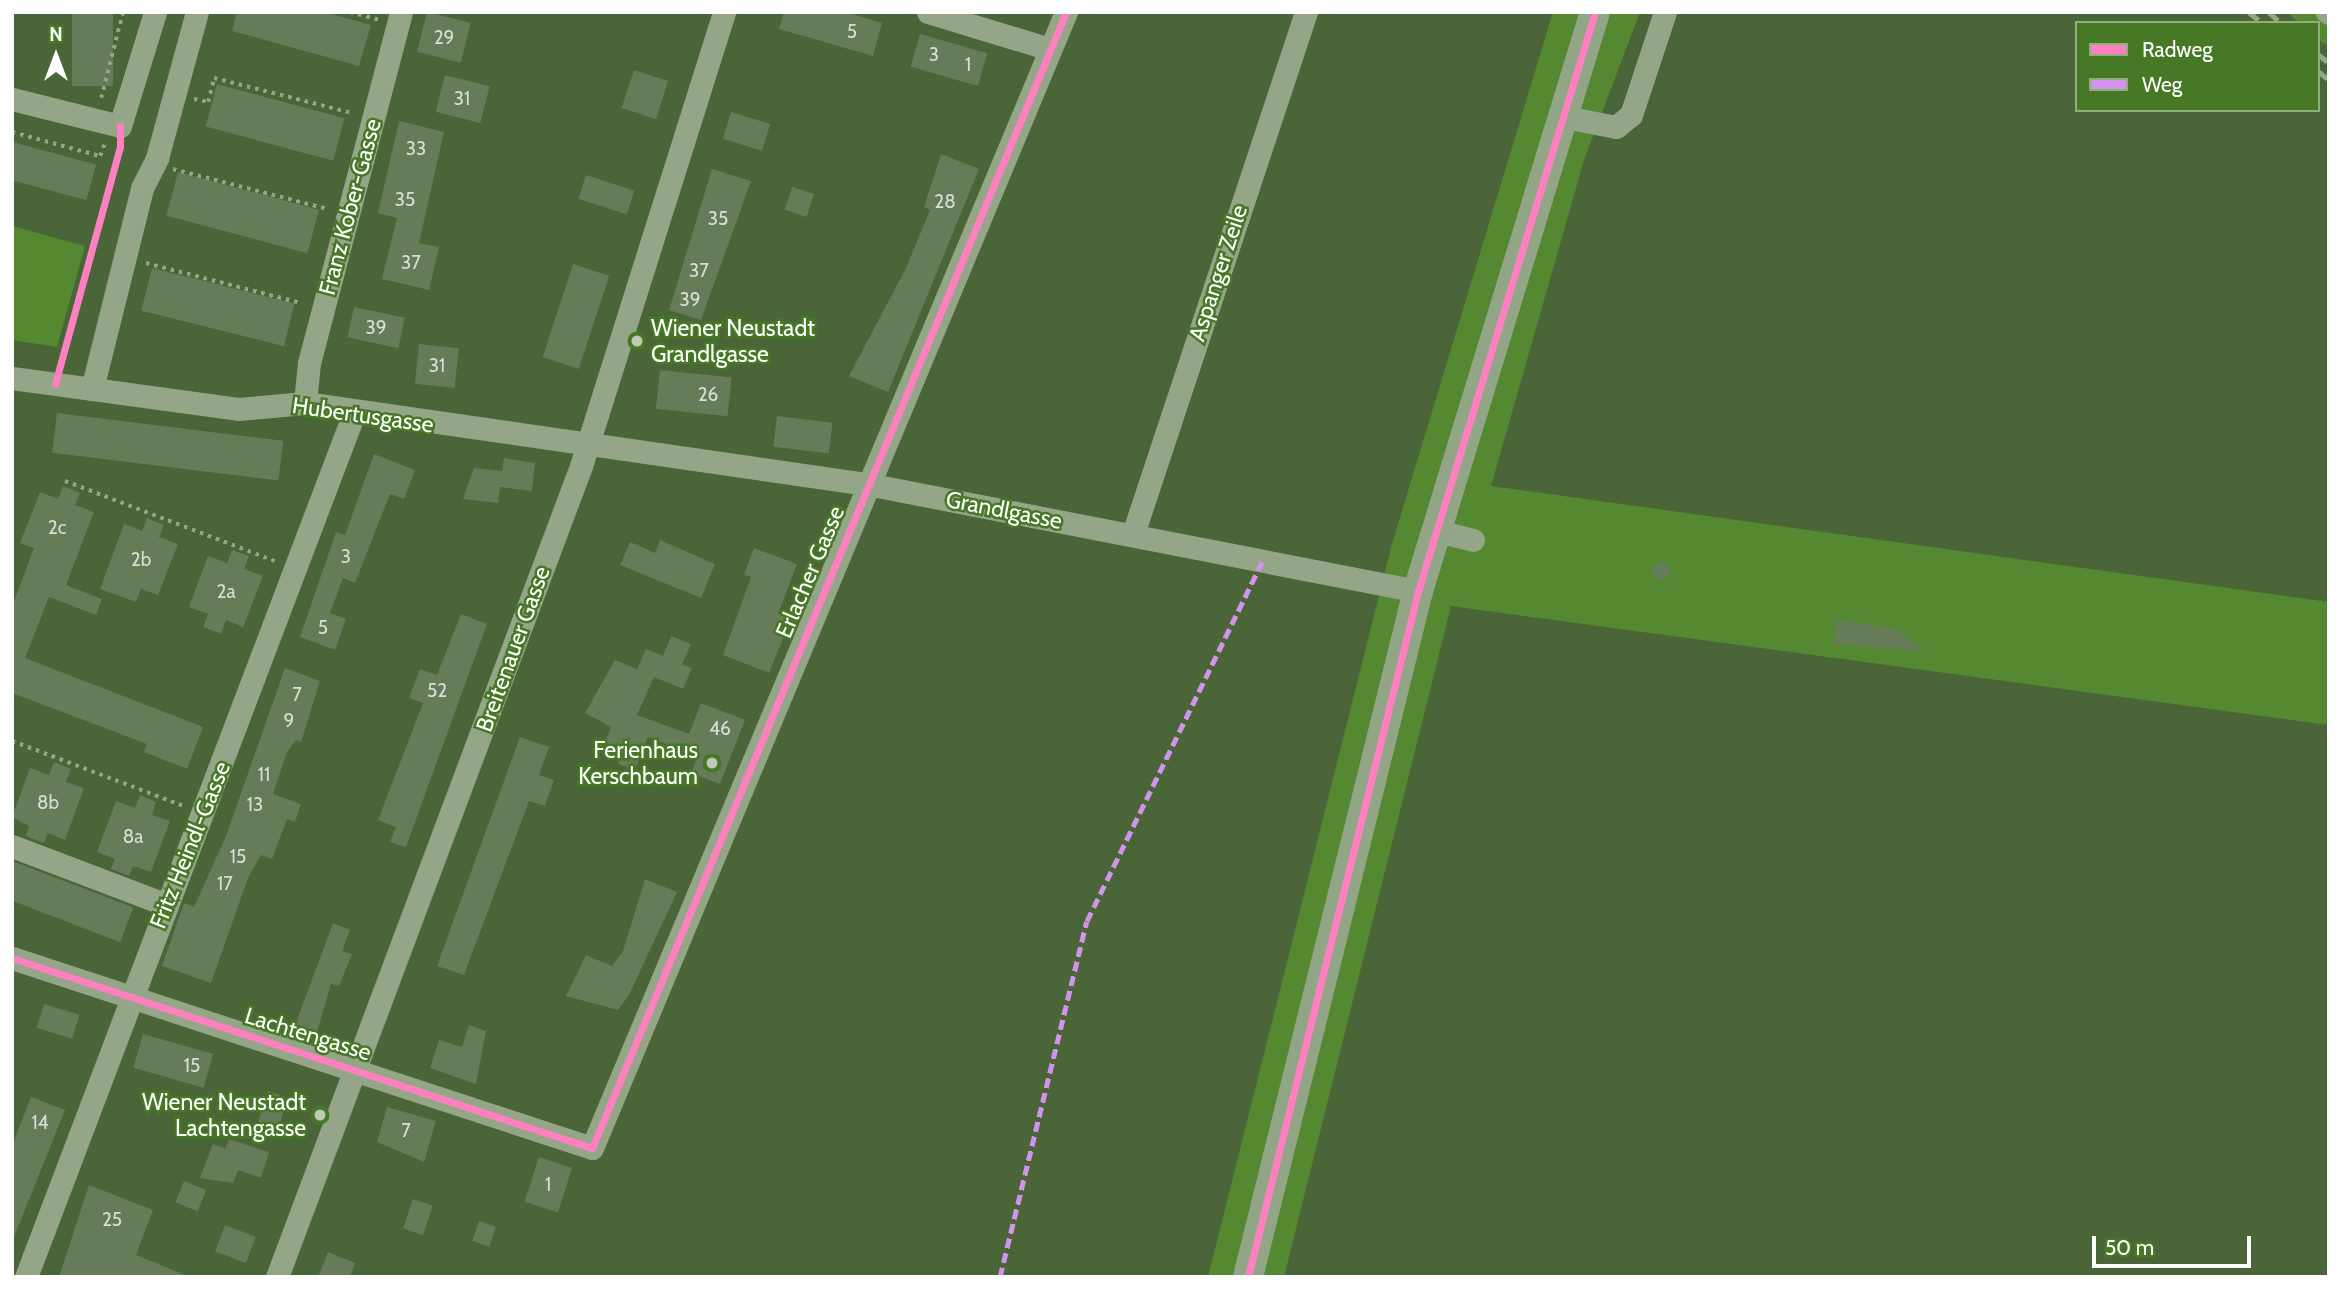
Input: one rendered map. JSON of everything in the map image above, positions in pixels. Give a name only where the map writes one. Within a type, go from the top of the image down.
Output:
[{"type":"main road","points":[[1248,1277],[1418,591],[1560,116],[1594,12]]},
{"type":"street","points":[[12,99],[113,131],[155,12]]},
{"type":"street","points":[[92,389],[124,258],[175,94],[197,12]]},
{"type":"street","name":"Breitenauer Gasse","points":[[277,1277],[588,445],[724,12]]},
{"type":"street","points":[[928,12],[1050,49]]},
{"type":"street","name":"Erlacher Gasse","points":[[592,1147],[1066,12]]},
{"type":"street","name":"Aspanger Zeile","points":[[1133,534],[1306,12]]},
{"type":"street","points":[[1560,116],[1616,127],[1631,115],[1665,12]]},
{"type":"street","name":"Franz Kober-Gasse","points":[[305,403],[324,308],[399,19]]},
{"type":"street","name":"Hubertusgasse","points":[[12,378],[238,409],[305,403],[354,413],[588,445]]},
{"type":"street","name":"Fritz Heindl-Gasse","points":[[26,1277],[130,996],[203,813],[354,413]]},
{"type":"street","name":"Grandlgasse","points":[[588,445],[867,484],[1418,591]]},
{"type":"street","points":[[1437,531],[1473,540]]},
{"type":"street","points":[[12,846],[167,905]]},
{"type":"street","name":"Lachtengasse","points":[[12,958],[592,1147]]},
{"type":"path","points":[[107,104],[100,97],[123,12]]},
{"type":"path","points":[[350,12],[399,19]]},
{"type":"path","points":[[175,94],[208,102],[214,78],[373,118]]},
{"type":"path","points":[[12,132],[100,156],[113,131]]},
{"type":"path","points":[[154,164],[348,215]]},
{"type":"path","points":[[124,258],[324,308]]},
{"type":"path","points":[[65,481],[296,570]]},
{"type":"path","points":[[12,741],[203,813]]},
{"type":"green space","points":[[1553,12],[1640,12],[1584,160],[1491,486],[2329,602],[2329,725],[1451,606],[1284,1277],[1208,1277],[1392,544]]},
{"type":"green space","points":[[2287,12],[2327,12],[2329,47],[2320,40],[2320,21],[2297,21]]},
{"type":"green space","points":[[12,226],[85,246],[57,347],[12,340]]},
{"type":"building","points":[[72,12],[113,12],[113,86],[72,86]]},
{"type":"building","points":[[237,12],[324,12],[371,25],[359,66],[232,31]]},
{"type":"building","points":[[427,12],[471,23],[461,63],[417,52]]},
{"type":"building","points":[[784,12],[845,12],[882,23],[873,56],[779,29]]},
{"type":"building","points":[[920,34],[987,53],[978,86],[911,67]]},
{"type":"building","points":[[634,70],[668,81],[656,119],[622,108]]},
{"type":"building","points":[[445,75],[490,86],[480,123],[436,112]]},
{"type":"building","points":[[217,84],[345,118],[333,161],[206,127]]},
{"type":"building","points":[[731,112],[770,124],[762,151],[723,139]]},
{"type":"building","points":[[399,121],[444,132],[419,243],[439,247],[429,290],[382,279],[397,218],[378,213]]},
{"type":"building","points":[[12,142],[96,165],[86,200],[12,180]]},
{"type":"building","points":[[941,154],[979,169],[888,392],[849,376],[906,268],[930,210],[924,207]]},
{"type":"building","points":[[712,169],[751,181],[701,320],[669,310]]},
{"type":"building","points":[[178,172],[319,210],[307,253],[166,215]]},
{"type":"building","points":[[586,175],[635,191],[627,215],[578,199]]},
{"type":"building","points":[[792,187],[814,194],[806,217],[785,210]]},
{"type":"building","points":[[573,264],[609,276],[579,369],[543,357]]},
{"type":"building","points":[[152,268],[295,304],[284,346],[141,311]]},
{"type":"building","points":[[354,307],[405,318],[398,348],[348,337]]},
{"type":"building","points":[[419,344],[459,348],[455,388],[415,384]]},
{"type":"building","points":[[660,370],[732,378],[728,416],[656,409]]},
{"type":"building","points":[[57,413],[283,441],[278,480],[52,453]]},
{"type":"building","points":[[777,416],[833,423],[829,454],[773,447]]},
{"type":"building","points":[[374,454],[415,470],[404,499],[390,494],[355,583],[343,578],[330,613],[346,619],[335,650],[300,637],[336,532],[345,535]]},
{"type":"building","points":[[504,458],[535,463],[532,491],[500,487],[498,503],[463,499],[474,468],[502,471]]},
{"type":"building","points":[[63,486],[80,493],[75,505],[94,512],[66,585],[102,599],[96,615],[49,597],[25,658],[203,727],[187,769],[144,752],[147,744],[12,693],[12,607],[34,548],[20,543],[40,492],[58,499]]},
{"type":"building","points":[[147,518],[164,525],[159,537],[178,544],[158,595],[141,589],[136,602],[100,589],[124,524],[142,531]]},
{"type":"building","points":[[660,540],[715,564],[701,598],[620,565],[630,542],[655,553]]},
{"type":"building","points":[[754,548],[797,564],[778,614],[791,619],[769,673],[723,655],[751,577],[744,575]]},
{"type":"building","points":[[232,550],[249,556],[244,569],[263,576],[243,627],[226,620],[221,634],[203,627],[208,614],[189,607],[208,556],[227,563]]},
{"type":"building","points":[[1661,562],[1667,565],[1670,571],[1667,577],[1661,580],[1655,577],[1652,571],[1655,565]]},
{"type":"building","points":[[461,614],[487,624],[406,847],[390,842],[396,827],[378,820],[423,703],[409,698],[420,669],[437,675]]},
{"type":"building","points":[[1837,620],[1896,629],[1923,651],[1834,644]]},
{"type":"building","points":[[671,636],[691,644],[682,664],[692,668],[683,689],[654,677],[637,715],[689,734],[701,703],[745,720],[720,784],[691,773],[698,756],[648,737],[635,770],[618,764],[622,754],[603,747],[611,727],[585,713],[615,660],[637,669],[646,649],[663,656]]},
{"type":"building","points":[[285,668],[320,681],[301,742],[296,740],[287,752],[273,794],[301,804],[295,822],[287,819],[272,859],[261,855],[248,878],[211,983],[162,966],[184,903],[194,907],[226,836]]},
{"type":"building","points":[[520,737],[549,747],[539,775],[554,780],[545,806],[529,801],[464,975],[437,966]]},
{"type":"building","points":[[54,762],[71,769],[66,782],[84,788],[65,840],[48,833],[44,843],[26,836],[29,826],[12,817],[30,768],[49,775]]},
{"type":"building","points":[[140,795],[156,802],[152,815],[170,821],[151,872],[133,866],[129,876],[111,869],[115,859],[97,852],[116,801],[135,808]]},
{"type":"building","points":[[12,861],[133,908],[120,942],[12,901]]},
{"type":"building","points":[[645,879],[677,892],[629,995],[618,1010],[566,996],[586,955],[612,966],[623,951]]},
{"type":"building","points":[[333,923],[350,930],[342,951],[352,954],[339,986],[331,984],[316,1035],[294,1028]]},
{"type":"building","points":[[44,1004],[79,1015],[72,1039],[37,1028]]},
{"type":"building","points":[[469,1025],[486,1031],[476,1084],[430,1068],[439,1040],[462,1047]]},
{"type":"building","points":[[143,1034],[213,1054],[204,1088],[133,1068]]},
{"type":"building","points":[[268,1091],[288,1098],[280,1123],[255,1131]]},
{"type":"building","points":[[31,1097],[65,1110],[14,1237],[12,1146]]},
{"type":"building","points":[[387,1107],[436,1121],[424,1162],[377,1142]]},
{"type":"building","points":[[229,1139],[269,1152],[261,1178],[238,1170],[233,1183],[200,1178],[213,1144],[225,1149]]},
{"type":"building","points":[[539,1157],[572,1168],[558,1213],[524,1202]]},
{"type":"building","points":[[184,1181],[206,1190],[198,1211],[175,1202]]},
{"type":"building","points":[[89,1185],[153,1210],[136,1255],[190,1277],[59,1277]]},
{"type":"building","points":[[413,1199],[433,1206],[423,1235],[403,1228]]},
{"type":"building","points":[[479,1221],[496,1227],[489,1247],[472,1241]]},
{"type":"building","points":[[225,1225],[256,1237],[246,1263],[215,1251]]},
{"type":"building","points":[[328,1252],[355,1263],[350,1277],[318,1277]]},
{"type":"railway","points":[[2249,12],[2260,21]]},
{"type":"railway","points":[[2269,12],[2279,21]]},
{"type":"railway","points":[[2320,56],[2329,63]]},
{"type":"railway","points":[[2320,73],[2329,80]]},
{"type":"marked path","points":[[1000,1277],[1087,921],[1263,560]]},
{"type":"cycle path","points":[[12,958],[592,1148],[1066,12]]},
{"type":"cycle path","points":[[1248,1277],[1418,591],[1595,12]]},
{"type":"cycle path","points":[[55,384],[120,147],[120,126]]},
{"type":"place","name":"Wiener Neustadt Grandlgasse","points":[[637,341]]},
{"type":"place","name":"Ferienhaus Kerschbaum","points":[[712,763]]},
{"type":"place","name":"Wiener Neustadt Lachtengasse","points":[[320,1115]]}]
